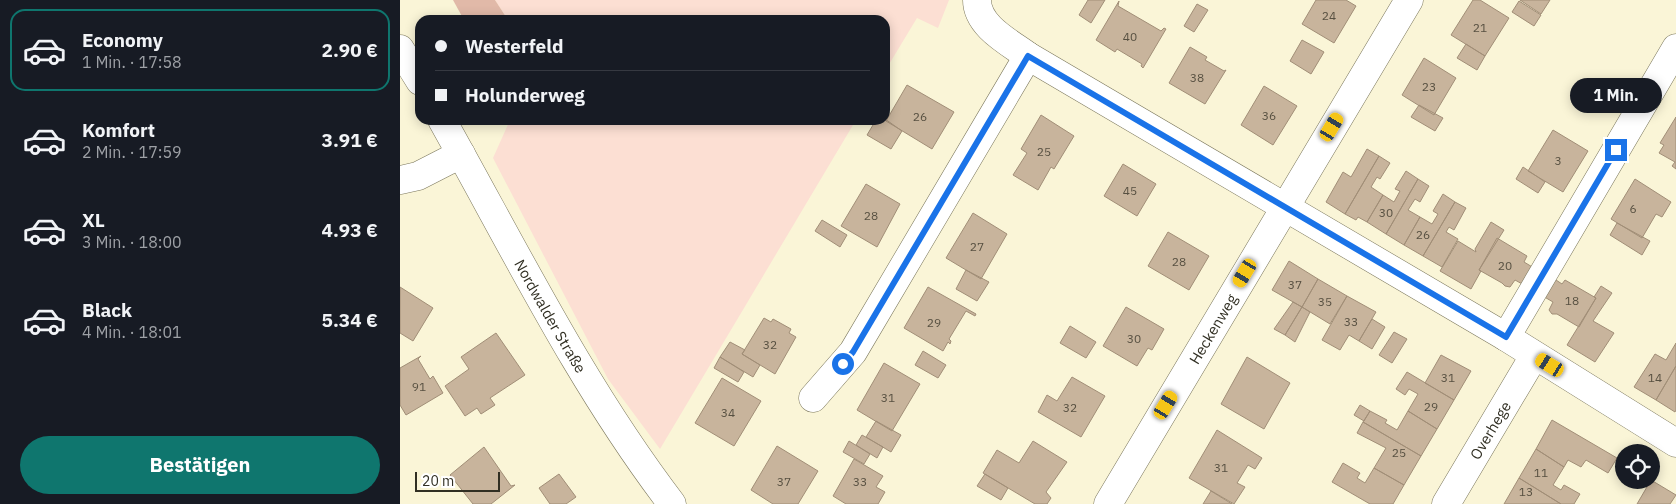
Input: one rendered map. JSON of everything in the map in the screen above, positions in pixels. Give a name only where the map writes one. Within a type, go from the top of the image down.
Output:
[{"type":"street","points":[[977,0],[977,11],[994,31],[1028,56],[1506,337],[1676,443]]},
{"type":"street","name":"Heckenweg","points":[[1108,504],[1284,206],[1409,0]]},
{"type":"street","points":[[400,48],[415,73]]},
{"type":"street","points":[[1506,337],[1676,48]]},
{"type":"street","points":[[813,398],[853,352],[1028,56]]},
{"type":"street","name":"Nordwalder Straße","points":[[445,125],[594,390],[672,504]]},
{"type":"street","points":[[400,180],[418,176],[461,154]]},
{"type":"street","name":"Overhege","points":[[1446,504],[1534,356]]},
{"type":"shaded area","points":[[453,0],[495,0],[505,15],[461,15]]},
{"type":"shaded area","points":[[495,0],[949,0],[938,28],[917,18],[890,63],[890,15],[505,15]]},
{"type":"shaded area","points":[[508,125],[853,125],[660,449],[608,379],[493,158]]},
{"type":"building","points":[[1088,0],[1105,0],[1091,23],[1079,15]]},
{"type":"building","points":[[1316,0],[1346,0],[1356,6],[1334,43],[1302,24]]},
{"type":"building","points":[[1473,0],[1480,0],[1509,18],[1485,56],[1451,35]]},
{"type":"building","points":[[1520,0],[1550,0],[1541,14]]},
{"type":"building","points":[[1119,1],[1118,6],[1161,31],[1164,28],[1166,29],[1143,68],[1142,64],[1117,49],[1115,52],[1096,40]]},
{"type":"building","points":[[1519,1],[1541,15],[1534,26],[1512,12]]},
{"type":"building","points":[[1197,4],[1208,10],[1194,32],[1184,26]]},
{"type":"building","points":[[1302,40],[1324,52],[1311,74],[1290,61]]},
{"type":"building","points":[[1466,44],[1485,56],[1477,70],[1457,58]]},
{"type":"building","points":[[1190,47],[1207,57],[1205,60],[1224,71],[1226,70],[1205,104],[1169,83]]},
{"type":"building","points":[[1424,58],[1456,78],[1434,115],[1402,95]]},
{"type":"building","points":[[907,85],[954,112],[932,149],[890,123],[890,114]]},
{"type":"building","points":[[1264,86],[1297,106],[1273,145],[1241,125]]},
{"type":"building","points":[[1419,105],[1443,118],[1435,131],[1411,117]]},
{"type":"building","points":[[1041,115],[1074,136],[1054,169],[1051,167],[1038,190],[1013,175],[1027,153],[1021,149]]},
{"type":"building","points":[[1676,117],[1676,169],[1672,166],[1675,162],[1659,153],[1664,145],[1660,143]]},
{"type":"building","points":[[890,123],[902,131],[891,149],[867,135],[873,125],[890,125]]},
{"type":"building","points":[[1553,130],[1588,151],[1563,192],[1528,171]]},
{"type":"building","points":[[1367,149],[1379,156],[1345,214],[1326,202],[1343,172],[1351,177]]},
{"type":"building","points":[[1379,156],[1390,163],[1380,179],[1377,177],[1371,187],[1383,195],[1367,222],[1358,217],[1356,220],[1345,214]]},
{"type":"building","points":[[1123,164],[1156,184],[1137,216],[1104,196]]},
{"type":"building","points":[[1523,167],[1545,182],[1538,193],[1516,179]]},
{"type":"building","points":[[1406,171],[1418,179],[1386,234],[1367,222],[1383,195],[1394,202],[1400,191],[1395,189]]},
{"type":"building","points":[[1418,179],[1429,186],[1420,202],[1415,199],[1408,210],[1420,217],[1404,245],[1386,234]]},
{"type":"building","points":[[1635,179],[1671,202],[1662,217],[1656,214],[1642,238],[1611,219]]},
{"type":"building","points":[[866,184],[900,204],[877,247],[841,226]]},
{"type":"building","points":[[1443,194],[1455,202],[1423,256],[1404,245],[1420,217],[1432,224],[1438,214],[1433,211]]},
{"type":"building","points":[[1455,202],[1466,208],[1454,230],[1449,227],[1446,232],[1458,239],[1442,267],[1423,256]]},
{"type":"building","points":[[973,213],[1007,234],[981,279],[946,258]]},
{"type":"building","points":[[822,220],[847,235],[840,247],[815,231]]},
{"type":"building","points":[[1491,222],[1504,230],[1479,270],[1481,271],[1471,289],[1440,271],[1458,241],[1476,252],[1475,249]]},
{"type":"building","points":[[1617,223],[1650,241],[1642,255],[1610,235]]},
{"type":"building","points":[[1168,232],[1209,256],[1189,290],[1148,266]]},
{"type":"building","points":[[1497,238],[1527,256],[1524,262],[1534,268],[1524,285],[1515,280],[1510,287],[1505,286],[1479,270]]},
{"type":"building","points":[[1289,261],[1318,279],[1302,307],[1272,290]]},
{"type":"building","points":[[966,270],[989,282],[977,301],[956,289]]},
{"type":"building","points":[[1547,274],[1562,284],[1565,280],[1596,298],[1579,327],[1557,314],[1552,314],[1549,310],[1553,302],[1536,292]]},
{"type":"building","points":[[1318,279],[1347,296],[1330,324],[1302,307]]},
{"type":"building","points":[[1601,286],[1612,293],[1593,321],[1614,333],[1595,362],[1567,345],[1596,298],[1594,297]]},
{"type":"building","points":[[400,287],[433,308],[413,341],[400,333]]},
{"type":"building","points":[[928,287],[976,314],[975,316],[966,311],[949,339],[951,341],[950,344],[948,342],[943,351],[904,328]]},
{"type":"building","points":[[1347,296],[1376,312],[1359,341],[1349,335],[1340,350],[1322,340]]},
{"type":"building","points":[[1293,302],[1302,307],[1285,335],[1274,329]]},
{"type":"building","points":[[1126,307],[1164,329],[1152,350],[1148,348],[1137,366],[1103,346]]},
{"type":"building","points":[[1302,307],[1310,312],[1295,342],[1285,335]]},
{"type":"building","points":[[764,318],[771,322],[773,319],[791,329],[789,333],[796,337],[775,374],[742,354]]},
{"type":"building","points":[[1372,319],[1385,327],[1372,349],[1359,341]]},
{"type":"building","points":[[1070,326],[1096,342],[1086,358],[1060,343]]},
{"type":"building","points":[[1394,332],[1407,339],[1392,363],[1379,355]]},
{"type":"building","points":[[496,333],[525,375],[490,398],[495,405],[481,414],[477,408],[465,416],[445,386],[469,369],[461,357]]},
{"type":"building","points":[[730,342],[745,350],[742,354],[760,365],[753,377],[720,357]]},
{"type":"building","points":[[1676,343],[1676,366],[1656,400],[1634,387],[1655,354],[1666,360]]},
{"type":"building","points":[[923,351],[946,365],[938,378],[915,365]]},
{"type":"building","points":[[1441,355],[1471,371],[1454,400],[1425,383]]},
{"type":"building","points":[[421,356],[418,359],[430,379],[433,376],[443,393],[406,415],[400,405],[400,368]]},
{"type":"building","points":[[720,357],[744,372],[738,382],[714,368]]},
{"type":"building","points":[[1247,357],[1290,383],[1264,429],[1221,404]]},
{"type":"building","points":[[884,363],[920,384],[892,431],[857,410]]},
{"type":"building","points":[[1676,366],[1676,410],[1675,412],[1656,400]]},
{"type":"building","points":[[1407,372],[1454,400],[1437,429],[1408,411],[1418,394],[1409,389],[1405,395],[1396,389]]},
{"type":"building","points":[[1072,377],[1105,396],[1081,437],[1038,412],[1047,395],[1057,401]]},
{"type":"building","points":[[722,378],[761,401],[734,446],[695,423]]},
{"type":"building","points":[[1360,405],[1370,411],[1364,421],[1354,415]]},
{"type":"building","points":[[1370,411],[1387,420],[1385,423],[1397,430],[1408,411],[1437,429],[1421,456],[1363,422]]},
{"type":"building","points":[[1552,420],[1615,457],[1615,461],[1608,473],[1586,460],[1581,467],[1568,460],[1564,467],[1536,449]]},
{"type":"building","points":[[876,421],[901,435],[891,452],[866,437]]},
{"type":"building","points":[[1363,422],[1421,456],[1404,485],[1374,468],[1386,448],[1357,433]]},
{"type":"building","points":[[1217,430],[1262,458],[1255,469],[1248,465],[1237,483],[1245,487],[1234,504],[1189,478]]},
{"type":"building","points":[[862,435],[883,447],[877,458],[856,445]]},
{"type":"building","points":[[849,441],[870,454],[864,464],[843,452]]},
{"type":"building","points":[[1033,441],[1067,462],[1046,492],[1051,498],[1047,504],[1035,504],[983,473],[997,450],[1019,463]]},
{"type":"building","points":[[777,446],[818,471],[798,504],[773,504],[751,490]]},
{"type":"building","points":[[484,447],[511,486],[515,485],[491,504],[473,504],[450,475]]},
{"type":"building","points":[[1536,449],[1564,467],[1553,485],[1561,490],[1564,485],[1580,494],[1574,504],[1561,504],[1519,478]]},
{"type":"building","points":[[854,459],[883,476],[876,487],[885,492],[878,504],[846,504],[833,496]]},
{"type":"building","points":[[1343,463],[1360,473],[1357,478],[1365,483],[1374,468],[1404,485],[1393,504],[1370,504],[1332,482]]},
{"type":"building","points":[[559,474],[576,497],[566,504],[550,504],[539,488]]},
{"type":"building","points":[[985,474],[1008,488],[1001,500],[977,486]]},
{"type":"building","points":[[1519,478],[1561,504],[1504,504]]},
{"type":"building","points":[[1660,485],[1676,495],[1670,504],[1637,504],[1646,489],[1660,489]]},
{"type":"building","points":[[1211,491],[1232,504],[1203,504]]},
{"type":"route","points":[[843,364],[853,352],[1028,56],[1506,337],[1616,150]]}]
